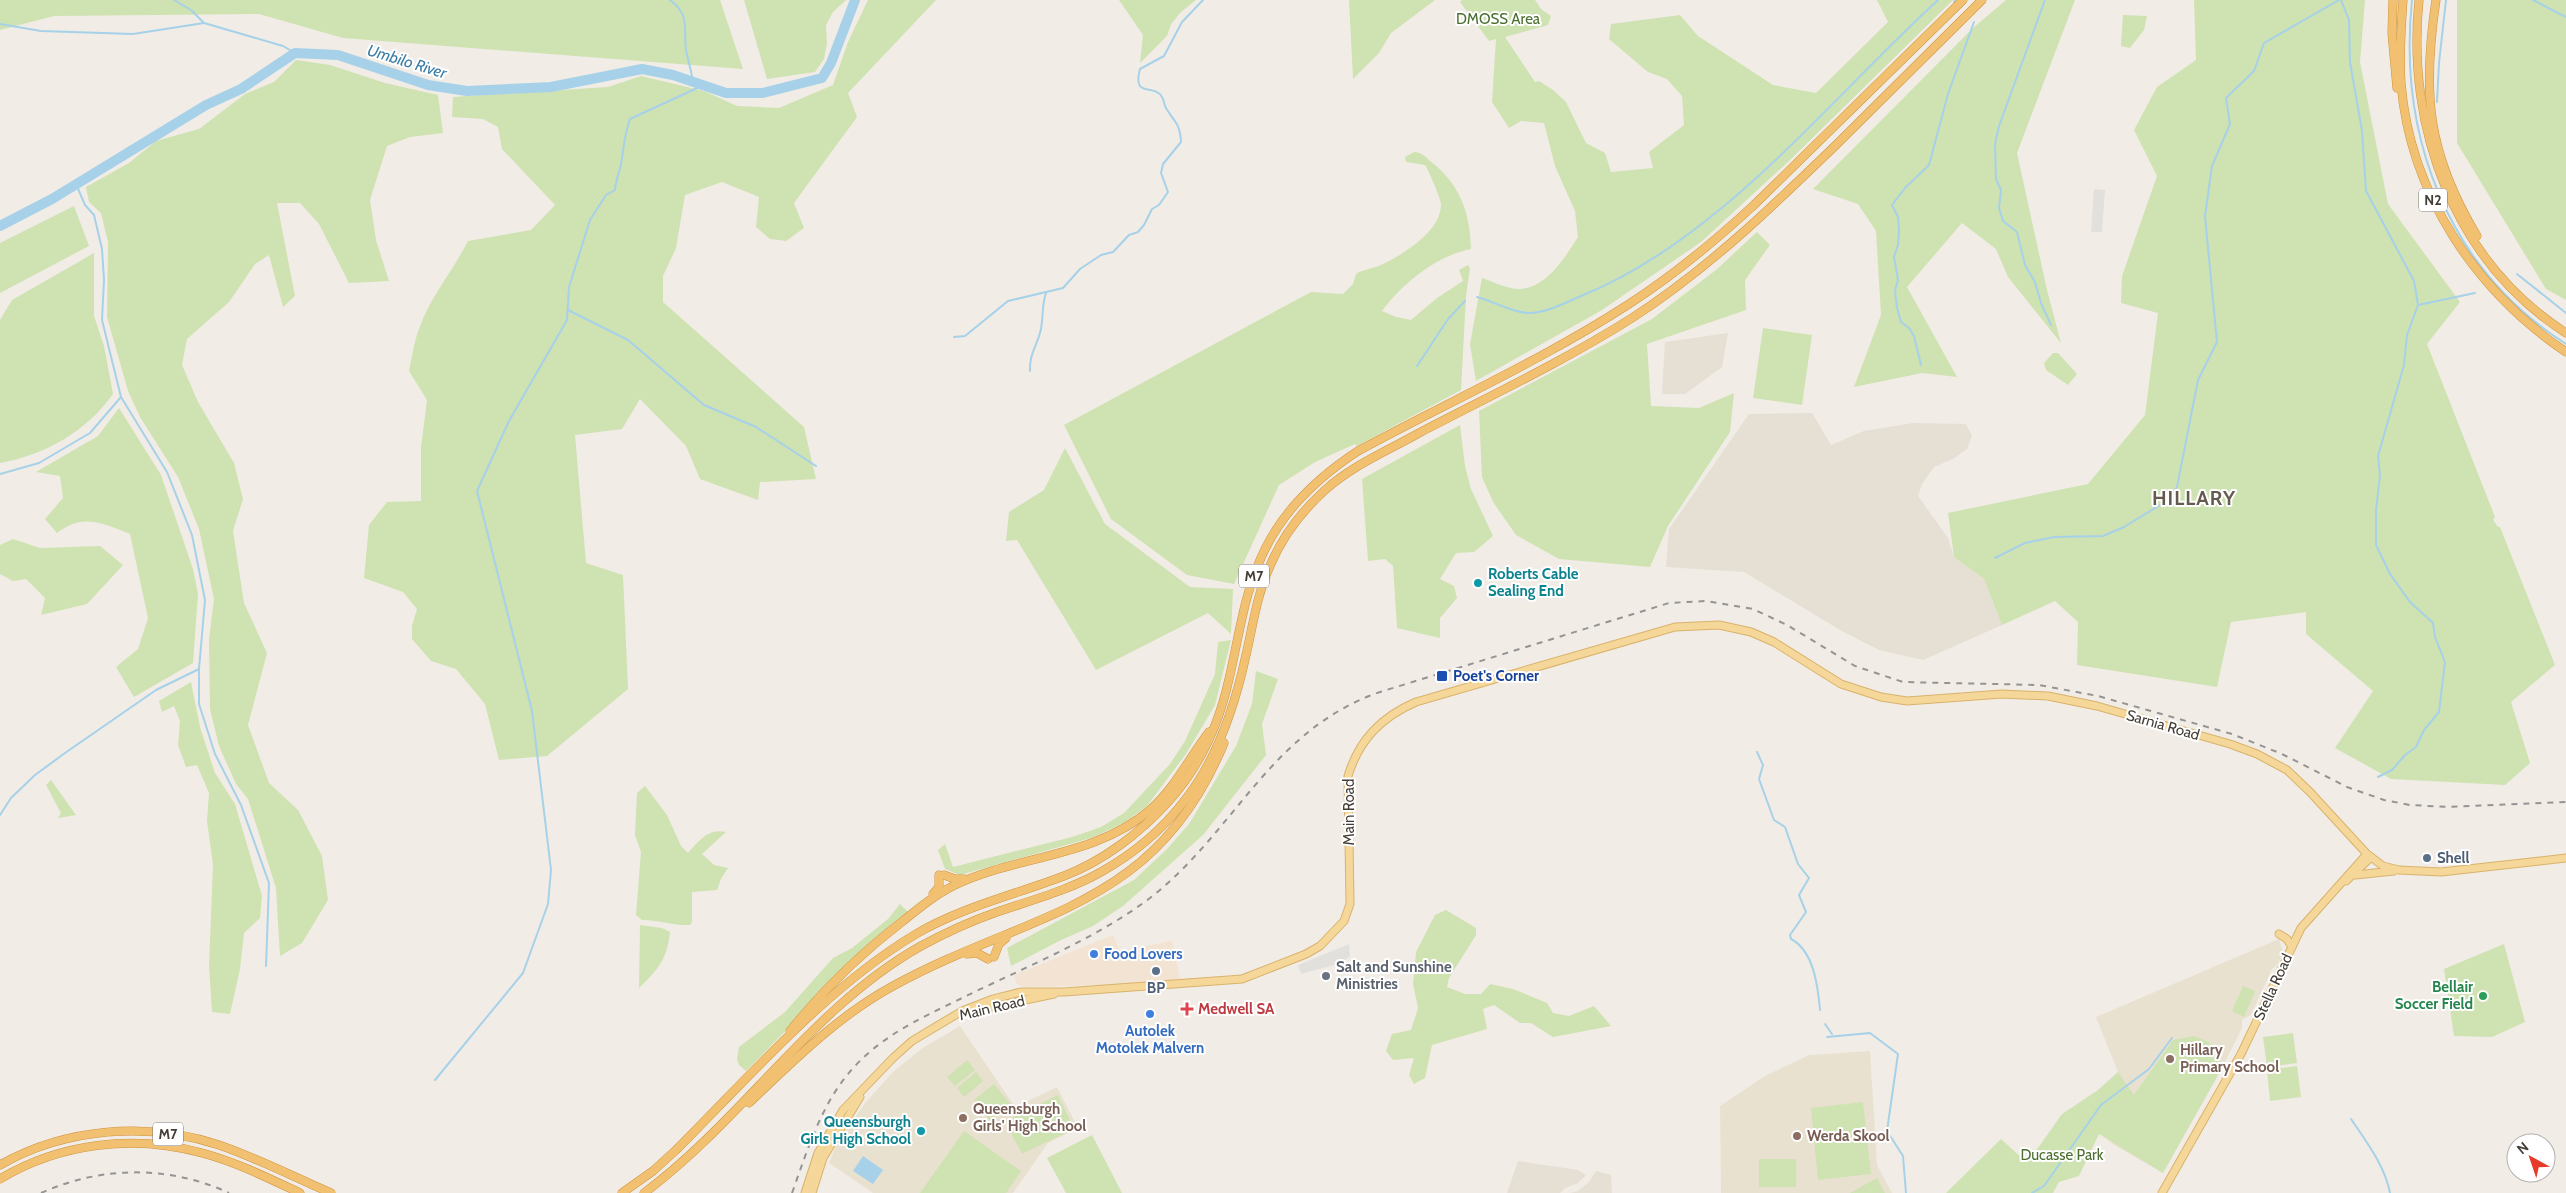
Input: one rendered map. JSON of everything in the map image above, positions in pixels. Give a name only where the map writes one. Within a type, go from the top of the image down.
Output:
[{"type":"highway","name":"M7","points":[[622,1193],[653,1171],[676,1150],[768,1058],[850,980],[912,937],[976,906],[1066,875],[1088,864],[1124,841],[1151,819],[1185,781],[1206,746],[1229,681],[1245,609],[1257,567],[1275,532],[1306,492],[1332,469],[1358,451],[1584,331],[1661,282],[1754,205],[1963,0]]},
{"type":"highway","name":"M7","points":[[646,1193],[688,1156],[836,1009],[883,971],[918,948],[957,928],[1094,876],[1151,837],[1186,798],[1209,762],[1227,724],[1245,660],[1259,596],[1270,564],[1296,522],[1329,486],[1372,458],[1601,336],[1681,284],[1730,244],[1784,195],[1982,0]]},
{"type":"highway","points":[[2393,0],[2392,34],[2397,90],[2403,124],[2417,159]]},
{"type":"highway","name":"N2","points":[[2403,0],[2400,50],[2401,85],[2417,159],[2448,229],[2478,273],[2520,318],[2566,352]]},
{"type":"highway","name":"N2","points":[[2419,0],[2417,73],[2422,117],[2429,144],[2445,187],[2467,229],[2492,265],[2532,307],[2566,333]]},
{"type":"highway","points":[[2436,0],[2428,62],[2428,101],[2432,124],[2440,156],[2456,196],[2492,265]]},
{"type":"highway","points":[[646,1193],[676,1172],[833,1026],[892,986],[960,954],[1014,933],[1072,907],[1107,888],[1146,858],[1167,838],[1196,800],[1219,755],[1243,686],[1245,660]]},
{"type":"highway","points":[[768,1058],[817,997],[847,966],[925,903],[951,887],[971,878],[1097,842],[1134,822],[1166,793],[1216,722]]},
{"type":"highway","points":[[925,903],[939,887],[941,875],[955,879],[971,878]]},
{"type":"highway","points":[[960,954],[977,953],[991,958],[999,944],[1014,933]]},
{"type":"highway","name":"M7","points":[[0,1165],[28,1152],[74,1137],[100,1132],[145,1131],[174,1134],[219,1145],[331,1193]]},
{"type":"highway","name":"M7","points":[[0,1179],[35,1161],[79,1148],[109,1144],[153,1144],[180,1148],[223,1159],[300,1193]]},
{"type":"main road","name":"Main Road","points":[[805,1193],[826,1136],[843,1110],[912,1041],[950,1018],[994,1005],[1064,992],[1242,979],[1306,954],[1328,940],[1344,921],[1350,904],[1346,792],[1352,761],[1369,734],[1389,716],[1403,708],[1665,629],[1705,625],[1732,627]]},
{"type":"main road","name":"Sarnia Road","points":[[1732,627],[1764,637],[1841,684],[1881,697],[1907,701],[1987,694],[2048,696],[2097,706],[2248,750],[2276,764],[2296,777],[2369,856],[2383,866],[2399,870],[2441,872],[2566,858]]},
{"type":"main road","name":"Stella Road","points":[[2334,891],[2353,876],[2369,856]]},
{"type":"main road","name":"Stella Road","points":[[2162,1193],[2242,1054],[2305,922],[2369,856]]},
{"type":"main road","points":[[2353,876],[2399,870]]},
{"type":"main road","points":[[2279,934],[2287,939],[2292,947]]},
{"type":"main road","name":"Main Road","points":[[812,1193],[823,1158],[862,1092]]},
{"type":"shaded area","points":[[2094,189],[2105,190],[2102,232],[2091,232]]},
{"type":"shaded area","points":[[1728,333],[1722,367],[1685,394],[1662,394],[1665,342]]},
{"type":"shaded area","points":[[1812,413],[1831,445],[1864,431],[1913,423],[1966,424],[1972,436],[1967,449],[1953,459],[1934,467],[1922,484],[1918,496],[1948,538],[1954,557],[1984,579],[2002,625],[1923,660],[1879,650],[1840,630],[1744,572],[1666,567],[1669,529],[1749,414]]},
{"type":"shaded area","points":[[1113,935],[1120,951],[1172,941],[1181,983],[1025,987],[1017,984],[1014,975]]},
{"type":"shaded area","name":"Hillary Primary School","points":[[2279,939],[2283,952],[2278,964],[2272,969],[2251,1015],[2242,1020],[2242,1028],[2219,1074],[2163,1173],[2114,1145],[2108,1140],[2133,1096],[2118,1072],[2096,1017]]},
{"type":"shaded area","points":[[1349,944],[1350,956],[1341,963],[1301,974],[1298,965]]},
{"type":"shaded area","name":"Queensburgh Girls' High School","points":[[960,1026],[1015,1107],[1057,1087],[1078,1128],[1048,1143],[1013,1193],[873,1193],[829,1163],[837,1143],[865,1103],[893,1072],[921,1049]]},
{"type":"shaded area","name":"Werda Skool","points":[[1870,1051],[1877,1165],[1892,1193],[1721,1193],[1720,1106],[1765,1076],[1809,1055]]},
{"type":"shaded area","points":[[1518,1161],[1578,1170],[1586,1175],[1578,1183],[1565,1188],[1560,1193],[1507,1193]]},
{"type":"shaded area","points":[[1596,1171],[1611,1175],[1612,1193],[1570,1193],[1578,1191],[1589,1182]]},
{"type":"green space","points":[[0,0],[720,0],[743,69],[343,38],[259,14],[54,16],[0,30]]},
{"type":"green space","points":[[744,0],[846,0],[833,12],[826,25],[827,43],[824,59],[815,72],[767,79]]},
{"type":"green space","points":[[868,0],[936,0],[848,93],[857,117],[794,203],[804,228],[786,241],[770,239],[756,227],[759,197],[722,182],[685,195],[676,248],[663,276],[663,302],[804,427],[816,479],[760,482],[758,500],[700,479],[686,446],[640,399],[622,429],[575,435],[586,563],[623,575],[628,689],[547,756],[499,760],[485,704],[456,669],[431,661],[412,639],[412,626],[417,609],[403,592],[364,578],[369,525],[387,502],[421,501],[421,447],[427,400],[409,371],[417,334],[429,306],[468,241],[531,230],[555,205],[502,149],[498,127],[483,119],[452,117],[453,97],[608,87],[641,76],[704,91],[737,106],[779,108],[833,85],[848,42]]},
{"type":"green space","points":[[1119,0],[1196,0],[1181,12],[1171,24],[1167,36],[1140,63],[1143,35]]},
{"type":"green space","points":[[1349,0],[1435,0],[1391,33],[1379,53],[1353,79]]},
{"type":"green space","name":"DMOSS Area","points":[[1462,0],[1535,0],[1541,9],[1551,16],[1548,25],[1505,37],[1535,82],[1539,81],[1553,90],[1566,102],[1586,143],[1605,153],[1611,172],[1653,168],[1649,152],[1684,125],[1682,96],[1667,79],[1648,72],[1609,39],[1611,24],[1680,15],[1698,36],[1773,85],[1816,93],[1888,22],[1877,0],[1953,0],[1789,161],[1701,242],[1602,310],[1476,381],[1470,344],[1482,278],[1511,288],[1522,289],[1533,286],[1542,281],[1559,265],[1578,237],[1575,211],[1555,166],[1544,123],[1521,121],[1509,128],[1492,102],[1496,39],[1489,41],[1460,2]]},
{"type":"green space","points":[[2006,0],[2075,0],[2017,153],[2047,290],[2061,343],[2008,277],[1996,249],[1962,223],[1907,287],[1957,377],[1922,373],[1854,387],[1881,315],[1876,231],[1858,204],[1813,189],[1973,28]]},
{"type":"green space","points":[[2194,0],[2365,0],[2360,62],[2388,204],[2460,302],[2427,344],[2495,517],[2493,520],[2500,527],[2555,665],[2511,702],[2530,763],[2505,785],[2391,779],[2335,748],[2373,691],[2306,634],[2306,612],[2231,622],[2217,687],[2077,665],[2078,622],[2055,601],[2002,625],[1984,579],[1954,557],[1948,513],[2088,484],[2145,415],[2158,313],[2121,303],[2122,276],[2157,176],[2134,130],[2157,87],[2196,60]]},
{"type":"green space","points":[[2457,0],[2566,0],[2566,300],[2546,289],[2457,143]]},
{"type":"green space","points":[[2123,15],[2147,16],[2144,30],[2130,48],[2121,46]]},
{"type":"green space","points":[[296,60],[330,65],[385,83],[438,95],[443,133],[410,137],[387,146],[370,200],[376,240],[389,281],[349,283],[319,224],[300,203],[277,203],[295,296],[283,307],[269,255],[255,264],[229,302],[187,339],[182,365],[198,402],[234,463],[243,499],[233,531],[244,603],[267,653],[248,725],[269,783],[298,810],[322,856],[328,900],[302,943],[280,956],[276,888],[248,799],[236,784],[219,746],[210,709],[209,639],[214,599],[199,529],[178,477],[140,417],[128,391],[107,317],[108,242],[101,213],[89,202],[86,187],[129,163],[156,141],[199,129],[245,94],[274,82]]},
{"type":"green space","points":[[1414,152],[1423,155],[1449,179],[1456,189],[1468,223],[1471,249],[1445,258],[1421,272],[1400,290],[1382,311],[1396,317],[1411,320],[1437,298],[1463,281],[1459,270],[1468,265],[1470,268],[1466,296],[1461,390],[1357,446],[1355,444],[1315,462],[1279,485],[1234,584],[1187,575],[1111,519],[1064,425],[1311,292],[1343,294],[1353,284],[1356,274],[1390,261],[1419,241],[1435,224],[1440,214],[1441,204],[1425,165],[1406,162],[1405,157]]},
{"type":"green space","points":[[74,206],[89,246],[0,293],[0,243]]},
{"type":"green space","points":[[1757,232],[1770,245],[1745,280],[1746,310],[1647,344],[1651,406],[1699,408],[1734,393],[1730,432],[1668,526],[1650,567],[1559,559],[1516,535],[1493,502],[1482,477],[1479,411],[1652,319],[1716,270]]},
{"type":"green space","points":[[94,253],[94,316],[104,346],[113,394],[91,419],[64,439],[33,454],[0,463],[0,320],[12,300]]},
{"type":"green space","points":[[1763,328],[1812,335],[1802,405],[1753,398]]},
{"type":"green space","points":[[2053,353],[2058,353],[2077,374],[2068,385],[2046,370],[2044,363]]},
{"type":"green space","points":[[119,408],[161,475],[193,569],[198,594],[193,663],[134,697],[116,667],[138,649],[148,618],[130,534],[93,522],[75,523],[57,533],[45,519],[63,498],[60,476],[36,472],[98,436]]},
{"type":"green space","points":[[1460,425],[1465,466],[1471,489],[1493,536],[1474,552],[1456,553],[1440,579],[1454,586],[1457,598],[1440,618],[1440,638],[1397,628],[1393,566],[1385,559],[1368,561],[1362,479]]},
{"type":"green space","points":[[1065,448],[1105,524],[1190,587],[1233,589],[1231,634],[1208,613],[1096,670],[1017,540],[1006,541],[1009,512],[1044,490]]},
{"type":"green space","points":[[13,539],[40,548],[100,546],[123,565],[87,604],[41,615],[45,598],[26,579],[13,581],[0,574],[0,545]]},
{"type":"green space","points":[[1231,640],[1215,705],[1186,754],[1147,806],[1122,824],[1091,838],[960,875],[945,869],[938,850],[945,844],[953,867],[1072,837],[1101,827],[1124,813],[1170,764],[1185,741],[1215,674],[1218,642]]},
{"type":"green space","points":[[1256,671],[1278,679],[1262,724],[1266,755],[1203,835],[1123,906],[1093,926],[1011,966],[1007,948],[1134,880],[1167,849],[1189,824],[1236,746],[1252,704]]},
{"type":"green space","points":[[191,682],[200,727],[215,773],[235,804],[262,896],[260,918],[244,933],[240,969],[230,1014],[212,1012],[209,966],[213,865],[207,821],[209,793],[197,765],[186,767],[178,745],[180,721],[174,706],[162,712],[159,701]]},
{"type":"green space","points":[[51,780],[76,815],[58,818],[61,813],[46,785]]},
{"type":"green space","points":[[645,786],[667,815],[681,846],[688,853],[704,836],[714,832],[726,832],[702,854],[714,865],[728,868],[717,890],[692,892],[692,922],[690,925],[642,920],[636,915],[641,852],[635,835],[637,793]]},
{"type":"green space","points":[[900,904],[908,912],[826,984],[794,1022],[746,1071],[739,1065],[737,1059],[739,1047],[785,1012],[833,958],[852,948],[888,919]]},
{"type":"green space","points":[[1446,910],[1476,928],[1476,935],[1449,978],[1447,987],[1465,994],[1481,994],[1490,984],[1513,989],[1547,1003],[1553,1013],[1569,1016],[1594,1006],[1611,1026],[1553,1037],[1531,1023],[1520,1023],[1494,1005],[1483,1009],[1487,1029],[1432,1045],[1425,1078],[1414,1084],[1409,1075],[1414,1058],[1393,1060],[1386,1051],[1392,1034],[1411,1030],[1418,1008],[1413,984],[1416,952],[1435,915]]},
{"type":"green space","points":[[640,925],[662,928],[670,932],[664,957],[639,988]]},
{"type":"green space","name":"Bellair Soccer Field","points":[[2504,944],[2525,1022],[2492,1037],[2454,1036],[2444,969]]},
{"type":"green space","points":[[2243,986],[2255,991],[2244,1017],[2232,1011]]},
{"type":"green space","points":[[2293,1033],[2297,1063],[2267,1067],[2263,1037]]},
{"type":"green space","name":"Ducasse Park","points":[[2194,1036],[2209,1042],[2214,1057],[2224,1064],[2163,1173],[2099,1134],[2079,1176],[2059,1182],[2053,1193],[1946,1193],[2001,1139],[2025,1161],[2038,1148],[2062,1114],[2098,1090],[2118,1072],[2134,1095],[2173,1040]]},
{"type":"green space","points":[[967,1060],[975,1070],[955,1086],[947,1077]]},
{"type":"green space","points":[[2297,1066],[2301,1097],[2270,1101],[2267,1070]]},
{"type":"green space","points":[[976,1072],[983,1081],[964,1097],[957,1088]]},
{"type":"green space","points":[[994,1084],[1011,1105],[990,1121],[974,1100]]},
{"type":"green space","points":[[1058,1095],[1074,1129],[1022,1154],[1011,1130],[1010,1125],[1013,1117]]},
{"type":"green space","points":[[1863,1102],[1871,1174],[1818,1180],[1811,1108]]},
{"type":"green space","points":[[964,1131],[1021,1171],[1006,1193],[920,1193]]},
{"type":"green space","points":[[1092,1135],[1122,1193],[1066,1193],[1047,1158]]},
{"type":"green space","points":[[1759,1159],[1796,1159],[1796,1187],[1759,1187]]},
{"type":"green space","points":[[1877,1178],[1885,1193],[1850,1193]]},
{"type":"water","points":[[863,1156],[883,1170],[873,1184],[853,1171]]},
{"type":"waterway","points":[[174,0],[191,10],[204,23],[283,46],[295,53]]},
{"type":"waterway","points":[[670,0],[677,6],[684,17],[686,50],[693,81]]},
{"type":"waterway","name":"Umbilo River","points":[[0,226],[52,199],[206,105],[241,89],[295,53],[338,55],[428,85],[467,91],[551,87],[642,69],[673,75],[726,93],[763,93],[822,78],[831,63],[855,0]]},
{"type":"waterway","points":[[954,337],[965,336],[1008,301],[1063,288],[1080,269],[1101,255],[1113,252],[1129,235],[1138,232],[1152,209],[1159,205],[1168,192],[1161,173],[1163,164],[1181,142],[1178,127],[1165,107],[1162,97],[1154,91],[1141,87],[1138,78],[1140,69],[1164,56],[1182,22],[1203,0]]},
{"type":"waterway","points":[[1477,297],[1525,313],[1544,311],[1581,296],[1632,271],[1680,240],[1726,204],[1814,123],[1938,0]]},
{"type":"waterway","points":[[2045,0],[1999,126],[1995,144],[1996,179],[2001,190],[1999,208],[2003,221],[2017,232],[2025,265],[2035,282],[2041,303],[2051,325]]},
{"type":"waterway","points":[[1995,558],[2025,543],[2054,537],[2103,536],[2124,527],[2165,502],[2177,487],[2198,380],[2217,342],[2205,216],[2212,166],[2230,124],[2226,98],[2254,71],[2264,43],[2339,0]]},
{"type":"waterway","points":[[2341,0],[2349,20],[2350,62],[2362,131],[2366,191],[2414,281],[2418,305],[2407,335],[2404,365],[2378,456],[2380,475],[2376,510],[2376,545],[2390,574],[2410,602],[2433,623],[2435,637],[2445,662],[2439,712],[2424,730],[2416,747],[2405,755],[2392,770],[2378,777]]},
{"type":"waterway","points":[[2412,0],[2410,51],[2413,100],[2423,149],[2439,194],[2461,238],[2490,277],[2525,313],[2566,344]]},
{"type":"waterway","points":[[2437,102],[2446,0]]},
{"type":"waterway","points":[[2533,0],[2566,17]]},
{"type":"waterway","points":[[1921,365],[1914,336],[1909,328],[1901,322],[1897,308],[1895,290],[1898,280],[1894,257],[1898,245],[1899,231],[1898,217],[1892,205],[1905,188],[1929,165],[1948,94],[1974,22]]},
{"type":"waterway","points":[[0,24],[41,31],[133,34],[204,23]]},
{"type":"waterway","points":[[435,1080],[523,973],[548,904],[551,870],[532,711],[477,491],[509,421],[567,320],[569,287],[590,220],[606,195],[615,190],[630,119],[706,84]]},
{"type":"waterway","points":[[76,184],[85,205],[94,215],[102,249],[104,280],[102,320],[121,397],[167,472],[192,535],[205,600],[199,669],[199,704],[215,754],[241,805],[269,883],[266,966]]},
{"type":"waterway","points":[[2517,274],[2566,313]]},
{"type":"waterway","points":[[1030,371],[1032,356],[1041,328],[1046,293]]},
{"type":"waterway","points":[[2418,305],[2475,293]]},
{"type":"waterway","points":[[1417,366],[1448,319],[1465,301]]},
{"type":"waterway","points":[[568,310],[628,340],[704,405],[756,427],[816,466]]},
{"type":"waterway","points":[[0,474],[39,463],[90,433],[121,397]]},
{"type":"waterway","points":[[0,815],[11,798],[35,775],[156,690],[199,669]]},
{"type":"waterway","points":[[1757,752],[1763,765],[1759,779],[1774,820],[1785,827],[1798,864],[1809,878],[1799,895],[1806,912],[1790,935],[1791,939],[1799,945],[1810,961],[1816,981],[1820,1010]]},
{"type":"waterway","points":[[1825,1024],[1832,1034]]},
{"type":"waterway","points":[[1827,1037],[1870,1033],[1898,1054],[1887,1131],[1903,1156],[1906,1193]]},
{"type":"waterway","points":[[2032,1193],[2044,1186],[2101,1105],[2149,1069],[2172,1038]]},
{"type":"waterway","points":[[2351,1119],[2369,1145],[2384,1173],[2390,1193]]},
{"type":"railway","points":[[792,1193],[812,1138],[828,1103],[850,1071],[874,1048],[908,1026],[944,1007],[1056,954],[1105,928],[1150,898],[1207,843],[1282,756],[1310,731],[1342,709],[1380,692],[1669,603],[1706,601],[1753,609],[1787,625],[1855,666],[1903,682],[2039,685],[2098,696],[2232,734],[2282,754],[2347,787],[2384,800],[2410,805],[2448,807],[2566,802]]},
{"type":"railway","points":[[41,1193],[87,1178],[135,1172],[183,1177],[229,1193]]},
{"type":"place","name":"Roberts Cable Sealing End","points":[[1478,583]]},
{"type":"place","name":"Poet's Corner","points":[[1442,676]]},
{"type":"place","name":"Shell","points":[[2427,858]]},
{"type":"place","name":"Food Lovers","points":[[1094,954]]},
{"type":"place","name":"BP","points":[[1156,971]]},
{"type":"place","name":"Salt and Sunshine Ministries","points":[[1326,976]]},
{"type":"place","name":"Bellair Soccer Field","points":[[2483,996]]},
{"type":"place","name":"Medwell SA","points":[[1187,1009]]},
{"type":"place","name":"Autolek Motolek Malvern","points":[[1150,1014]]},
{"type":"place","name":"Hillary Primary School","points":[[2170,1059]]},
{"type":"place","name":"Queensburgh Girls' High School","points":[[963,1118]]},
{"type":"place","name":"Queensburgh Girls High School","points":[[921,1131]]},
{"type":"place","name":"Werda Skool","points":[[1797,1136]]},
{"type":"district","name":"HILLARY","points":[[2194,498]]}]
